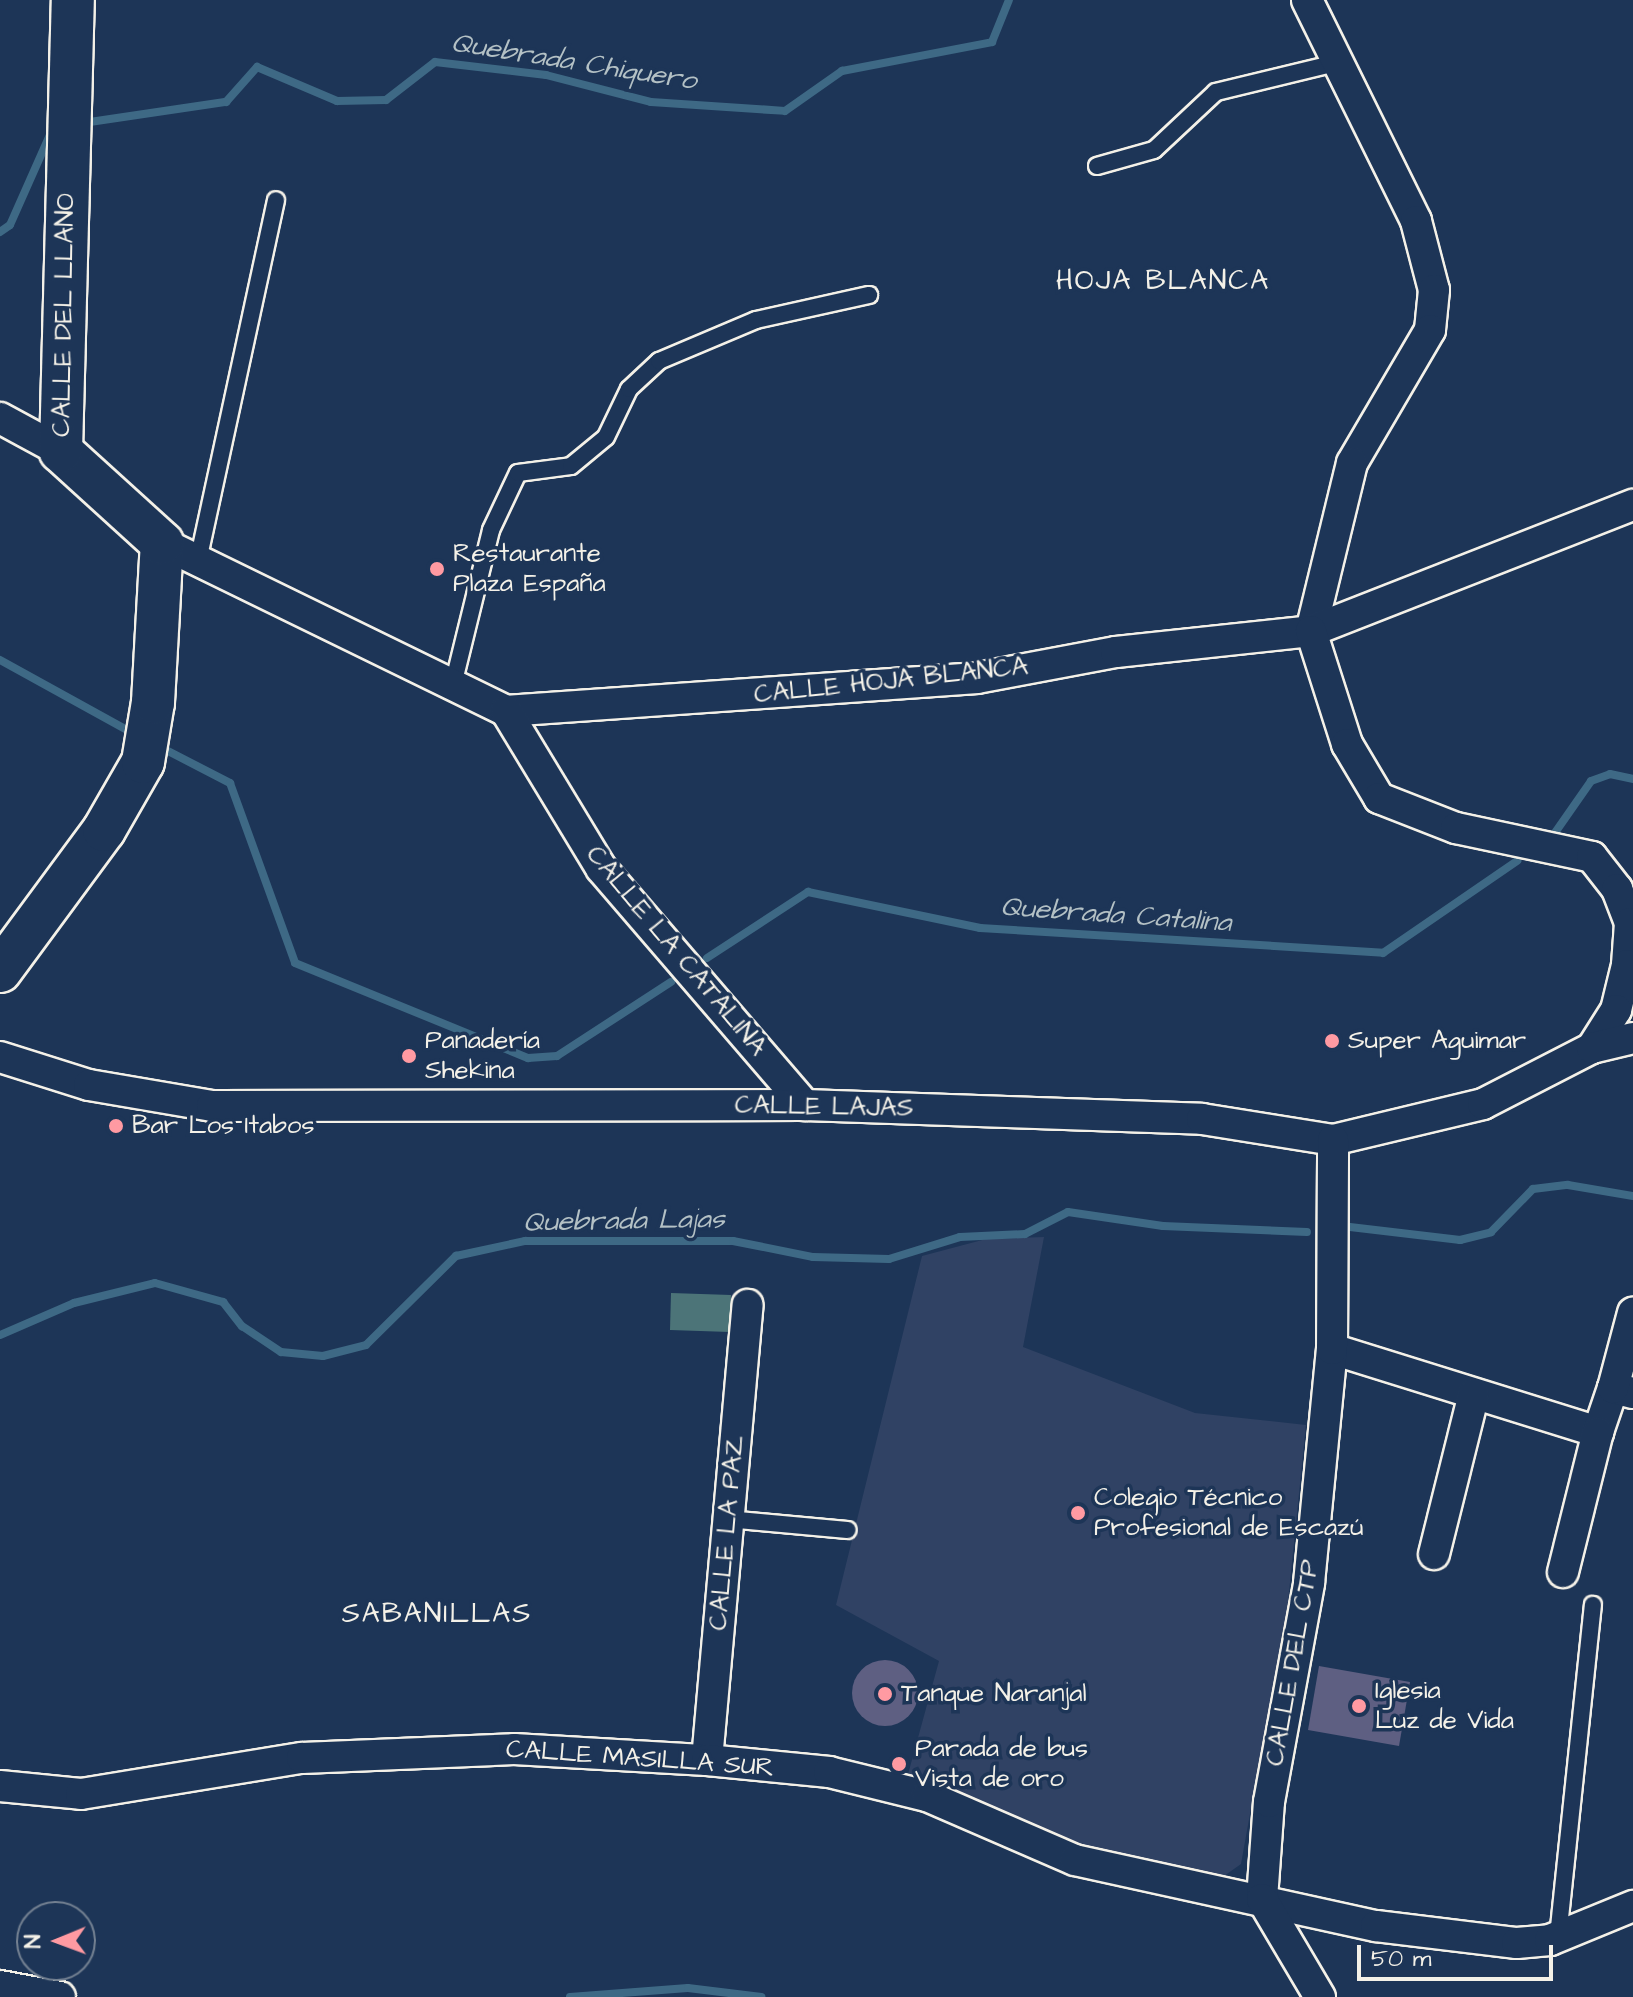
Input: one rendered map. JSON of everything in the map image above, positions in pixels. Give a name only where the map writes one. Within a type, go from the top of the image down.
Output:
[{"type":"main road","name":"CALLE DEL LLANO","points":[[73,0],[61,451],[180,552]]},
{"type":"main road","points":[[0,971],[104,830],[143,762],[180,552]]},
{"type":"street","points":[[1307,0],[1416,221],[1434,290],[1430,330],[1352,463],[1311,631],[1347,744],[1379,798],[1456,828],[1592,857],[1617,889],[1630,923],[1627,965],[1616,1010],[1592,1048]]},
{"type":"street","points":[[0,418],[61,451]]},
{"type":"street","name":"CALLE HOJA BLANCA","points":[[180,552],[452,689],[506,711],[977,678],[1116,652],[1311,631],[1633,505]]},
{"type":"street","name":"CALLE LA CATALINA","points":[[506,711],[601,868],[805,1105]]},
{"type":"street","name":"CALLE LAJAS","points":[[0,1057],[89,1085],[212,1106],[805,1105],[1202,1119],[1333,1140],[1483,1104],[1592,1048],[1633,1038]]},
{"type":"street","name":"CALLE DEL CTP","points":[[1262,1899],[1269,1802],[1309,1583],[1332,1349],[1333,1140]]},
{"type":"street","name":"CALLE LA PAZ","points":[[707,1760],[748,1305]]},
{"type":"street","points":[[1563,1572],[1598,1432],[1623,1390],[1633,1313]]},
{"type":"street","points":[[1332,1349],[1598,1432]]},
{"type":"street","points":[[1434,1554],[1474,1394]]},
{"type":"street","name":"CALLE MASILLA SUR","points":[[0,1786],[81,1794],[302,1758],[514,1749],[707,1760],[829,1772],[927,1796],[1075,1860],[1376,1926],[1517,1943],[1558,1937],[1633,1906]]},
{"type":"street","points":[[1262,1899],[1320,1997]]},
{"type":"street","points":[[0,1986],[60,1997]]},
{"type":"lane","points":[[1097,166],[1154,150],[1216,92],[1340,62]]},
{"type":"lane","points":[[180,552],[276,200]]},
{"type":"lane","points":[[452,689],[491,530],[518,473],[571,466],[606,437],[629,389],[659,361],[756,320],[869,295]]},
{"type":"lane","points":[[727,1519],[847,1530]]},
{"type":"lane","points":[[1558,1937],[1593,1605]]},
{"type":"shaded area","name":"Colegio Técnico Profesional de Escazú","points":[[1044,1237],[1023,1347],[1195,1413],[1306,1425],[1288,1602],[1241,1864],[1224,1876],[1096,1849],[907,1778],[939,1661],[836,1605],[922,1256],[986,1239]]},
{"type":"green space","points":[[671,1293],[731,1295],[730,1332],[670,1330]]},
{"type":"building","name":"Tanque Naranjal","points":[[885,1660],[908,1670],[918,1693],[908,1716],[885,1726],[862,1716],[852,1693],[862,1670]]},
{"type":"building","name":"Iglesia Luz de Vida","points":[[1319,1666],[1410,1682],[1399,1746],[1308,1730]]},
{"type":"waterway","name":"Quebrada Chiquero","points":[[83,123],[226,102],[257,67],[337,101],[386,100],[435,62],[546,75],[651,102],[785,111],[842,71],[992,42],[1009,0]]},
{"type":"waterway","name":"Quebrada Chiquero","points":[[0,232],[10,225],[53,128]]},
{"type":"waterway","name":"Quebrada Catalina","points":[[0,660],[125,729]]},
{"type":"waterway","name":"Quebrada Catalina","points":[[168,751],[230,783],[295,963],[528,1058],[557,1056],[671,982]]},
{"type":"waterway","name":"Quebrada Catalina","points":[[1552,837],[1591,781],[1610,774],[1633,779]]},
{"type":"waterway","name":"Quebrada Catalina","points":[[707,958],[808,892],[980,928],[1383,953],[1517,861]]},
{"type":"waterway","name":"Quebrada Lajas","points":[[1350,1227],[1460,1240],[1491,1232],[1533,1189],[1568,1185],[1633,1196]]},
{"type":"waterway","name":"Quebrada Lajas","points":[[0,1335],[74,1303],[155,1283],[223,1302],[242,1326],[281,1352],[323,1356],[366,1345],[456,1256],[525,1241],[733,1241],[813,1257],[889,1259],[960,1237],[1025,1234],[1068,1212],[1163,1226],[1307,1232]]},
{"type":"waterway","points":[[570,1997],[688,1988],[761,1997]]},
{"type":"place","name":"Restaurante Plaza España","points":[[437,569]]},
{"type":"place","name":"Super Aguimar","points":[[1332,1041]]},
{"type":"place","name":"Panadería Shekina","points":[[409,1056]]},
{"type":"place","name":"Bar Los Itabos","points":[[116,1126]]},
{"type":"place","name":"Colegio Técnico Profesional de Escazú","points":[[1078,1513]]},
{"type":"place","name":"Tanque Naranjal","points":[[885,1694]]},
{"type":"place","name":"Iglesia Luz de Vida","points":[[1359,1706]]},
{"type":"place","name":"Parada de bus Vista de oro","points":[[899,1764]]},
{"type":"district","name":"HOJA BLANCA","points":[[1163,281]]},
{"type":"district","name":"SABANILLAS","points":[[437,1614]]}]
